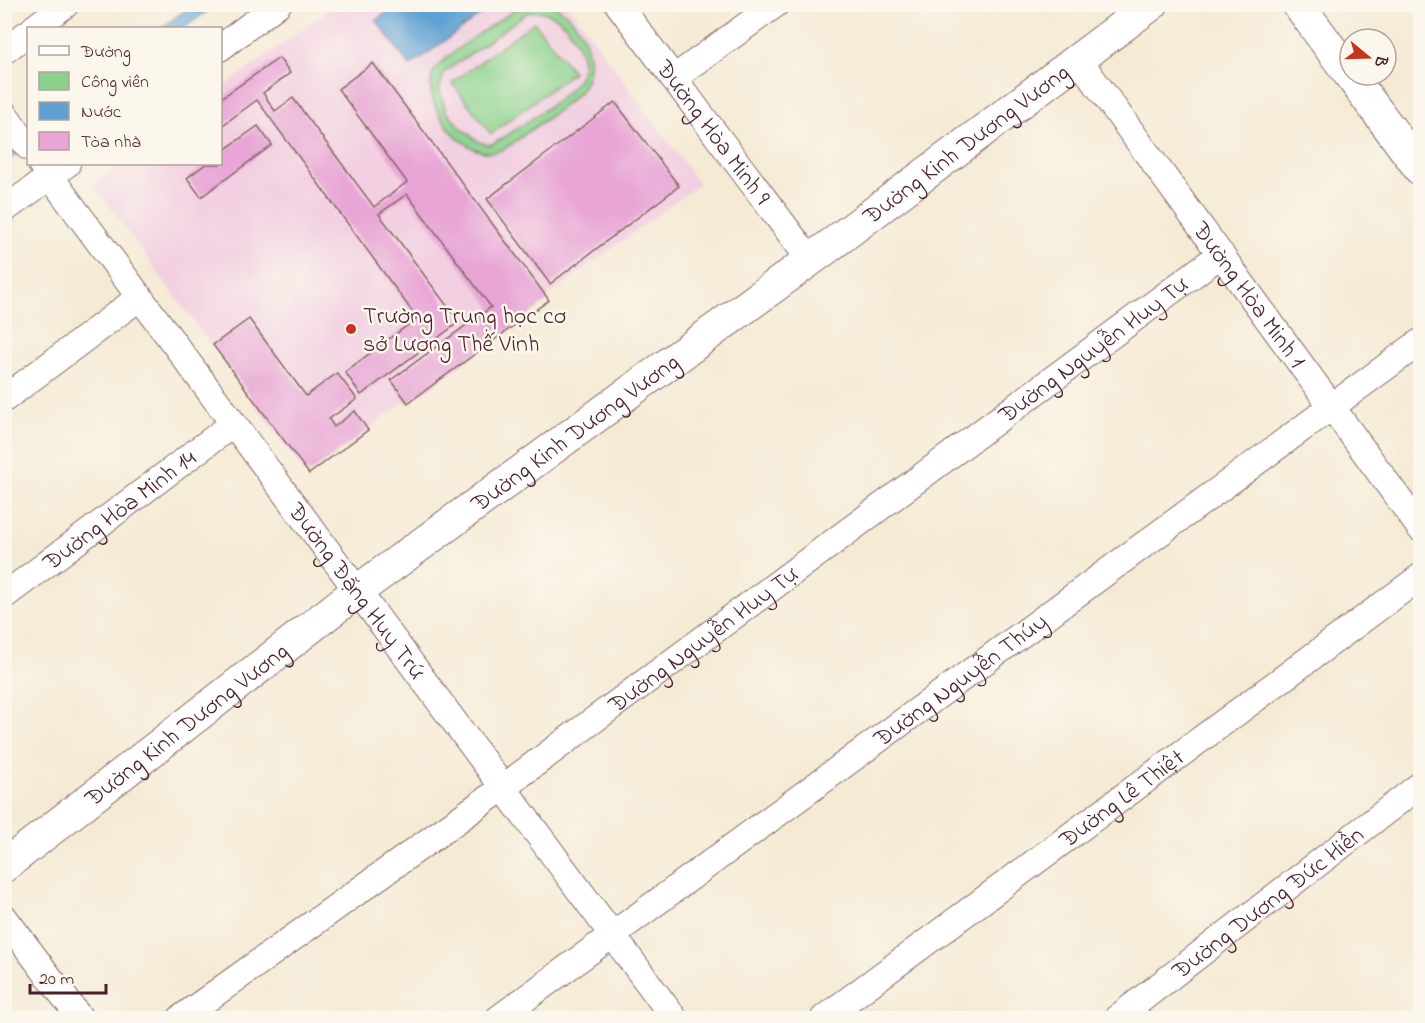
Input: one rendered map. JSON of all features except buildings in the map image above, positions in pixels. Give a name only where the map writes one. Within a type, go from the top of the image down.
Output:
[{"type":"street","points":[[35,27],[66,4]]},
{"type":"street","points":[[222,46],[278,4]]},
{"type":"street","name":"Đường Hòa Minh 9","points":[[618,4],[810,260]]},
{"type":"street","points":[[674,78],[776,4]]},
{"type":"street","name":"Đường Kinh Dương Vương","points":[[4,866],[356,592],[810,260],[1152,4]]},
{"type":"street","points":[[1298,4],[1338,59]]},
{"type":"street","points":[[4,51],[27,34]]},
{"type":"street","name":"Đường Hòa Minh 1","points":[[1079,60],[1420,528]]},
{"type":"street","points":[[1359,87],[1420,169]]},
{"type":"street","points":[[6,115],[27,146]]},
{"type":"street","points":[[4,210],[52,168]]},
{"type":"street","name":"Đường Đặng Huy Trứ","points":[[52,168],[140,297],[501,789],[674,1018]]},
{"type":"street","name":"Đường Nguyễn Huy Tự","points":[[181,1018],[501,789],[1221,254]]},
{"type":"street","points":[[4,399],[140,297]]},
{"type":"street","name":"Đường Nguyễn Thúy","points":[[500,1018],[1420,342]]},
{"type":"street","name":"Đường Hòa Minh 14","points":[[4,596],[233,424]]},
{"type":"street","name":"Đường Lê Thiệt","points":[[824,1018],[1420,577]]},
{"type":"street","name":"Đường Dương Đức Hiền","points":[[1117,1018],[1420,785]]},
{"type":"street","points":[[4,916],[80,1018]]},
{"type":"shaded area","name":"Trường Trung học cơ sở Lương Thế Vinh","points":[[568,4],[699,184],[306,475],[93,184],[119,165],[222,165],[222,88],[335,5]]},
{"type":"green space","points":[[544,4],[556,7],[575,22],[587,45],[589,69],[586,81],[579,92],[561,108],[508,147],[494,152],[482,152],[455,135],[437,111],[431,89],[433,73],[448,57],[524,5]],"holes":[[[539,11],[556,17],[564,24],[578,46],[583,61],[578,79],[560,98],[502,139],[489,145],[479,142],[460,127],[446,111],[439,90],[444,73],[527,13]]]},
{"type":"green space","points":[[534,22],[573,72],[491,134],[452,83]]},
{"type":"water","points":[[193,4],[216,5],[185,27],[162,27]]},
{"type":"water","points":[[396,5],[494,5],[410,66],[376,20]]},
{"type":"water","points":[[27,129],[27,146],[5,163],[5,146]]},
{"type":"place","name":"Trường Trung học cơ sở Lương Thế Vinh","points":[[351,329]]}]
